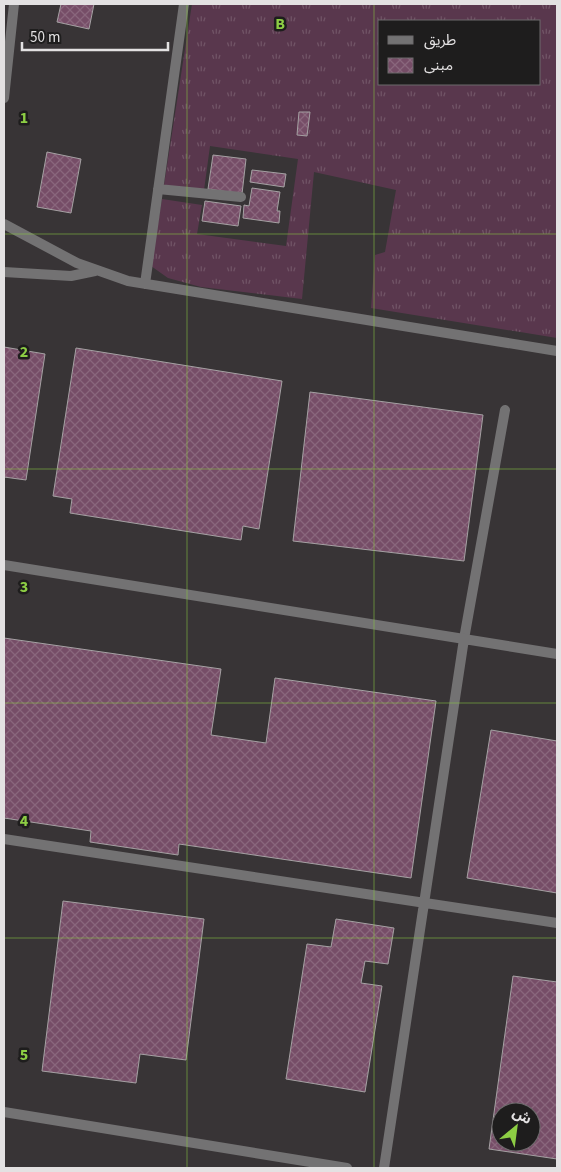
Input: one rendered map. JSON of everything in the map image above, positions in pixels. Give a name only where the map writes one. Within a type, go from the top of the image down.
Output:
[{"type":"street","points":[[4,98],[14,4]]},
{"type":"street","points":[[145,284],[184,4]]},
{"type":"street","points":[[158,189],[241,197]]},
{"type":"street","points":[[4,224],[95,272],[145,284],[557,352]]},
{"type":"street","points":[[4,272],[71,276],[95,272]]},
{"type":"street","points":[[384,1168],[426,903],[464,640],[505,410]]},
{"type":"street","points":[[4,565],[557,654]]},
{"type":"street","points":[[4,839],[557,923]]},
{"type":"street","points":[[4,1112],[347,1168]]},
{"type":"green space","points":[[192,4],[557,4],[557,338],[371,308],[375,255],[385,252],[396,190],[314,172],[302,299],[201,287],[168,278],[151,266],[162,199],[202,205],[197,234],[286,246],[298,159],[210,146],[204,190],[164,185]]},
{"type":"building","points":[[61,4],[94,4],[89,29],[57,22]]},
{"type":"building","points":[[299,112],[310,112],[307,136],[297,135]]},
{"type":"building","points":[[47,152],[81,159],[71,213],[37,207]]},
{"type":"building","points":[[213,155],[246,159],[242,194],[208,189]]},
{"type":"building","points":[[252,170],[286,174],[284,187],[250,182]]},
{"type":"building","points":[[252,188],[280,192],[277,211],[280,211],[279,223],[243,218],[244,205],[249,206]]},
{"type":"building","points":[[205,201],[241,206],[238,226],[202,221]]},
{"type":"building","points":[[4,347],[45,354],[26,480],[4,477]]},
{"type":"building","points":[[76,348],[282,381],[259,529],[243,526],[241,540],[70,513],[72,499],[53,496]]},
{"type":"building","points":[[310,392],[483,415],[464,561],[293,541]]},
{"type":"building","points":[[4,638],[221,669],[211,735],[266,743],[275,678],[436,701],[411,878],[179,844],[178,855],[90,842],[91,831],[4,818]]},
{"type":"building","points":[[491,730],[557,741],[557,893],[467,878]]},
{"type":"building","points":[[63,901],[204,919],[186,1060],[140,1054],[136,1083],[42,1071]]},
{"type":"building","points":[[336,919],[394,928],[388,964],[365,961],[361,983],[382,986],[365,1092],[286,1079],[307,944],[331,947]]},
{"type":"building","points":[[513,976],[557,982],[557,1159],[509,1152],[541,1152],[541,1102],[496,1102]]}]
